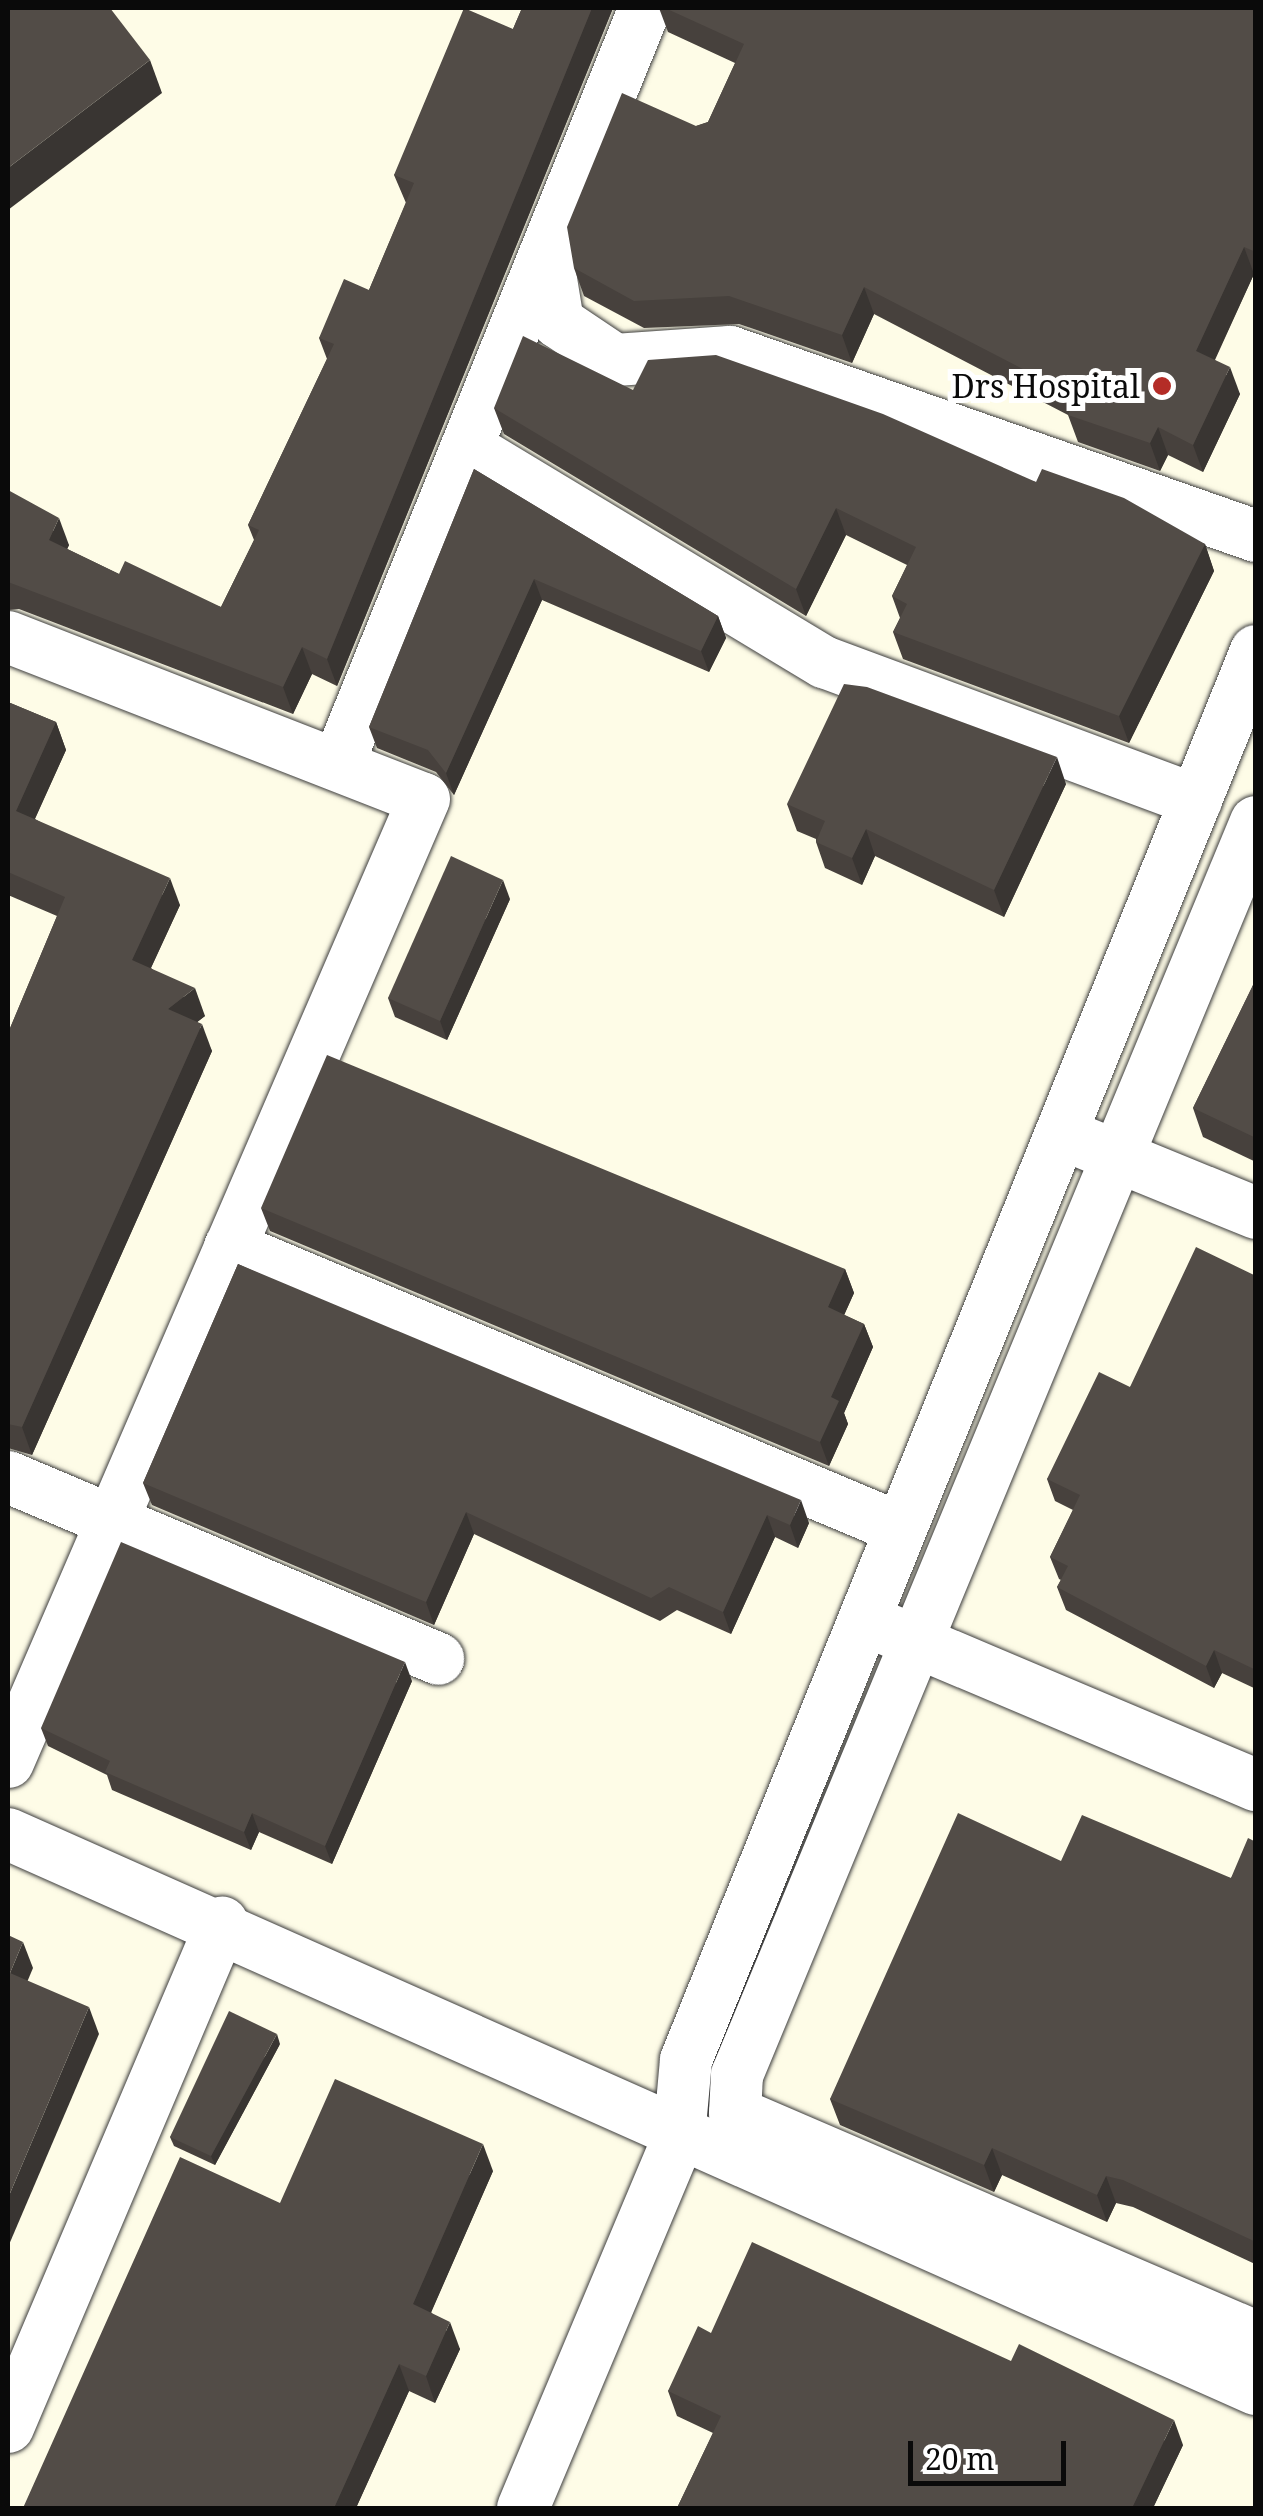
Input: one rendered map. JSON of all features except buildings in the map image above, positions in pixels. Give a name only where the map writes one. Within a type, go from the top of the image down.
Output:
[{"type":"street","points":[[338,764],[467,447],[548,261],[644,8]]},
{"type":"street","points":[[548,261],[558,322],[615,360],[730,352],[1256,536]]},
{"type":"street","points":[[467,447],[824,662],[1196,800]]},
{"type":"street","points":[[8,638],[424,800],[8,1762]]},
{"type":"street","points":[[524,2508],[680,2137],[686,2060],[1057,1132],[1256,652]]},
{"type":"street","points":[[1256,822],[1114,1154],[736,2076],[735,2113],[1256,2338]]},
{"type":"street","points":[[1057,1132],[1256,1213]]},
{"type":"street","points":[[230,1247],[899,1528]]},
{"type":"street","points":[[8,1477],[113,1518],[438,1659]]},
{"type":"street","points":[[864,1620],[1256,1785]]},
{"type":"street","points":[[8,1834],[222,1923],[680,2137],[1256,2389]]},
{"type":"street","points":[[8,2427],[18,2376],[222,1923]]},
{"type":"place","name":"Drs Hospital","points":[[1162,386]]}]
